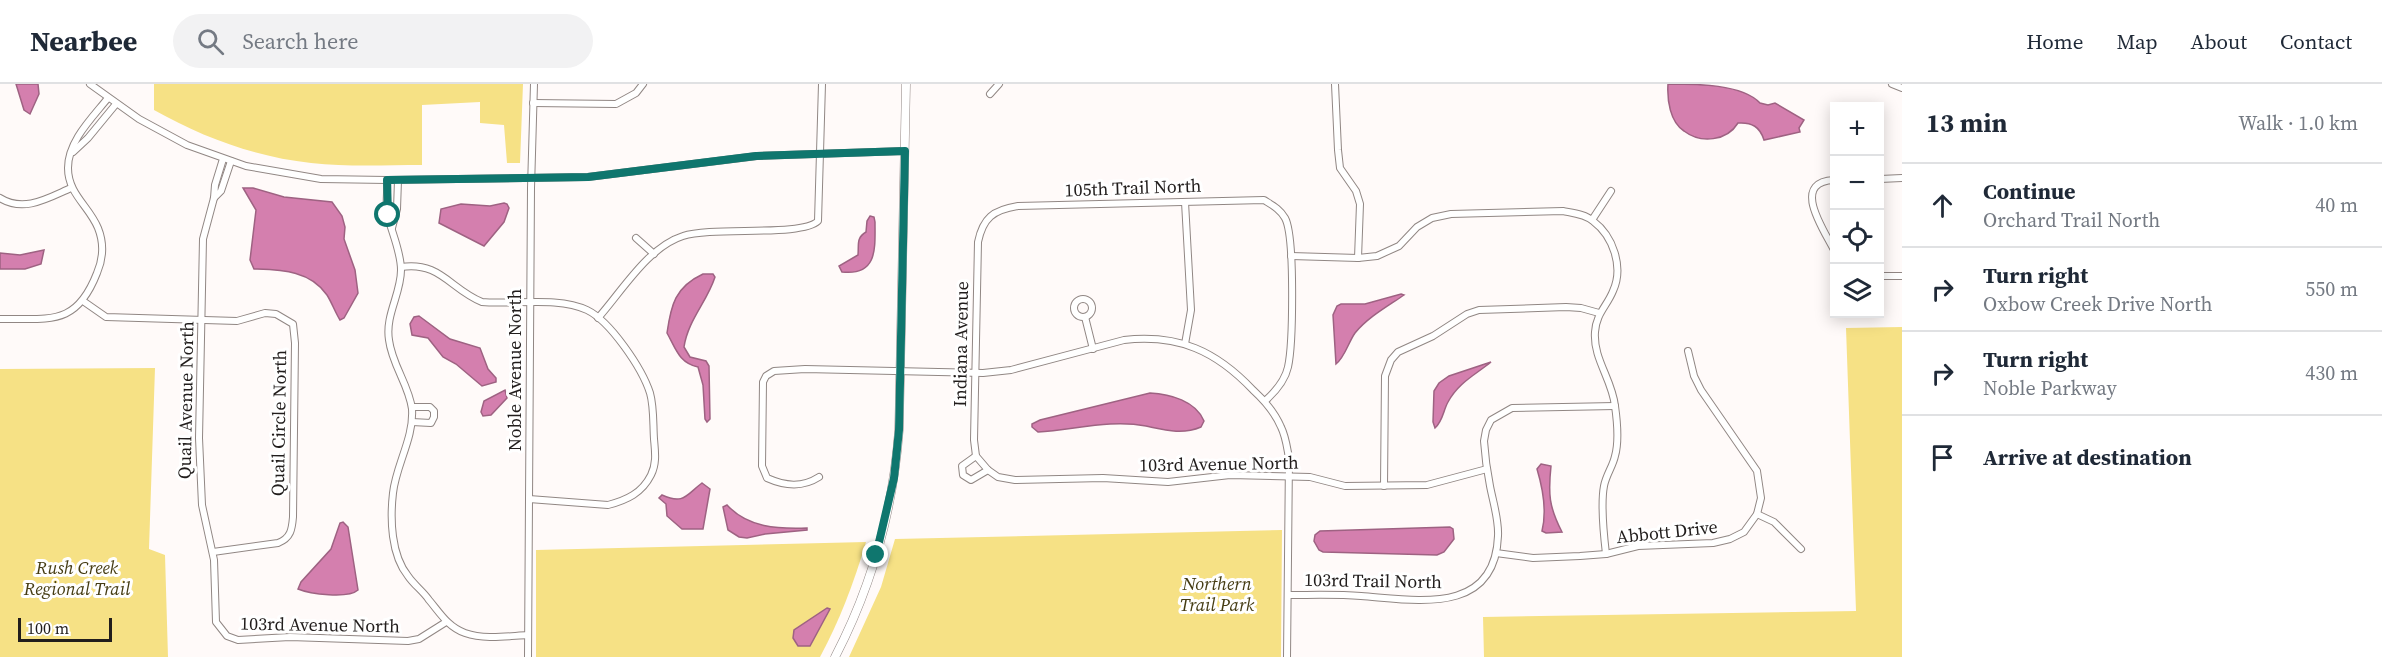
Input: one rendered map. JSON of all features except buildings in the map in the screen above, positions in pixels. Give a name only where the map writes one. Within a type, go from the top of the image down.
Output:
[{"type":"main road","points":[[835,657],[863,596],[885,522],[897,457],[906,84]]},
{"type":"street","points":[[90,84],[116,104],[178,141],[223,159],[306,177],[398,180],[601,176],[719,159],[905,151]]},
{"type":"street","name":"Noble Avenue North","points":[[528,657],[531,178],[534,84]]},
{"type":"street","points":[[533,103],[616,104],[636,93],[644,84]]},
{"type":"street","points":[[598,318],[654,254],[666,244],[682,236],[703,231],[797,228],[813,226],[818,221],[822,84]]},
{"type":"street","points":[[990,94],[999,84]]},
{"type":"street","points":[[1335,84],[1340,168],[1356,191],[1360,204],[1358,258]]},
{"type":"street","points":[[1892,84],[1902,88]]},
{"type":"street","points":[[0,319],[58,316],[76,309],[83,301],[97,274],[102,252],[100,233],[95,215],[71,188],[68,167],[75,141],[108,98]]},
{"type":"street","points":[[72,153],[88,138],[116,104]]},
{"type":"street","name":"Quail Avenue North","points":[[214,602],[213,552],[204,517],[199,469],[203,239],[214,198],[214,185],[223,159]]},
{"type":"street","name":"Quail Avenue North","points":[[214,198],[222,191],[231,161]]},
{"type":"street","points":[[1884,179],[1902,178]]},
{"type":"street","points":[[387,180],[388,215],[401,267],[398,288],[390,309],[388,338],[394,365],[412,407],[411,422],[396,472],[393,492],[391,511],[394,544],[406,575],[425,594],[446,622],[463,633],[474,636],[528,635]]},
{"type":"street","points":[[392,228],[397,209],[398,180]]},
{"type":"street","points":[[1830,181],[1820,183],[1814,188],[1812,196],[1812,206],[1830,242]]},
{"type":"street","points":[[0,198],[15,204],[29,204],[71,188]]},
{"type":"street","points":[[1593,220],[1611,191]]},
{"type":"street","name":"105th Trail North","points":[[988,218],[1003,209],[1018,206],[1264,200],[1280,210],[1289,228],[1291,256]]},
{"type":"street","points":[[1185,202],[1191,310],[1185,344]]},
{"type":"street","points":[[1264,401],[1276,390],[1288,368],[1291,256],[1358,258],[1377,256],[1399,246],[1418,227],[1432,218],[1451,214],[1563,211],[1593,220],[1607,236],[1614,250],[1617,274],[1614,290],[1599,314],[1595,332],[1596,350],[1611,383],[1615,406],[1616,454],[1603,487],[1606,554]]},
{"type":"street","name":"Indiana Avenue","points":[[976,456],[974,440],[978,242],[981,228],[988,218]]},
{"type":"street","points":[[636,238],[654,254]]},
{"type":"street","points":[[401,267],[431,268],[471,298],[482,302],[531,303],[586,309],[615,335],[627,352],[650,394],[656,457],[652,473],[638,493],[608,505],[529,499]]},
{"type":"street","points":[[1884,276],[1902,276]]},
{"type":"street","points":[[83,301],[106,317],[202,321]]},
{"type":"street","points":[[1384,486],[1385,376],[1391,360],[1398,352],[1433,336],[1467,314],[1479,310],[1566,307],[1581,308],[1599,314]]},
{"type":"street","name":"Quail Circle North","points":[[202,321],[237,321],[265,313],[276,314],[293,324],[294,330],[293,517],[290,534],[278,543],[213,552]]},
{"type":"street","points":[[1085,317],[1093,349]]},
{"type":"street","points":[[819,477],[807,484],[779,483],[767,478],[762,466],[763,382],[766,376],[774,371],[805,369],[975,372],[1011,370],[1124,340],[1142,338],[1162,339],[1205,351],[1222,362],[1264,401],[1281,426],[1286,441],[1289,477],[1287,657]]},
{"type":"street","points":[[1688,351],[1694,376],[1701,390],[1756,471],[1761,498],[1757,514],[1774,522],[1801,549]]},
{"type":"street","name":"103rd Trail North","points":[[1288,595],[1348,595],[1417,600],[1457,596],[1472,590],[1482,581],[1496,553],[1498,536],[1486,469],[1484,441],[1491,420],[1512,408],[1615,406]]},
{"type":"street","points":[[411,422],[431,423],[434,417],[434,411],[430,407],[412,407]]},
{"type":"street","points":[[976,456],[988,470],[971,480],[963,475],[963,466],[976,456]]},
{"type":"street","name":"103rd Avenue North","points":[[988,470],[999,477],[1015,480],[1103,478],[1168,482],[1230,475],[1310,477],[1345,486],[1384,486],[1427,485],[1486,469]]},
{"type":"street","name":"Abbott Drive","points":[[1496,553],[1533,558],[1606,554],[1638,546],[1713,543],[1730,540],[1744,532],[1757,514]]},
{"type":"street","name":"103rd Avenue North","points":[[214,602],[214,615],[220,630],[227,636],[238,640],[290,637],[408,641],[419,639],[446,622]]},
{"type":"green space","points":[[154,84],[523,84],[520,163],[507,163],[504,125],[480,123],[480,102],[422,105],[422,165],[338,165],[290,160],[249,151],[191,129],[154,110]]},
{"type":"green space","points":[[1902,327],[1902,657],[1484,657],[1483,617],[1856,611],[1846,328]]},
{"type":"green space","name":"Rush Creek Regional Trail","points":[[155,368],[149,549],[165,555],[168,657],[0,657],[0,369]]},
{"type":"green space","name":"Northern Trail Park","points":[[1282,530],[1281,657],[849,657],[881,587],[895,539]]},
{"type":"green space","points":[[866,542],[846,601],[820,657],[536,657],[536,550]]},
{"type":"shaded area","points":[[16,84],[38,84],[39,94],[30,114],[24,110]]},
{"type":"shaded area","points":[[1668,84],[1718,86],[1731,89],[1742,92],[1760,103],[1768,105],[1775,103],[1804,120],[1799,128],[1800,132],[1764,140],[1758,129],[1743,123],[1738,123],[1721,137],[1698,138],[1684,131],[1675,122],[1669,104]]},
{"type":"shaded area","points":[[243,188],[253,188],[284,197],[332,202],[342,216],[345,227],[344,239],[355,270],[358,293],[344,318],[340,320],[327,295],[304,276],[254,269],[250,260],[256,210]]},
{"type":"shaded area","points":[[504,203],[509,208],[504,222],[484,246],[439,223],[441,209],[461,204],[490,206]]},
{"type":"shaded area","points":[[870,216],[874,217],[875,222],[872,258],[862,270],[842,272],[839,266],[858,255],[859,239],[866,232]]},
{"type":"shaded area","points":[[44,250],[41,264],[25,269],[0,269],[0,253],[20,255]]},
{"type":"shaded area","points":[[703,274],[713,274],[715,277],[689,328],[684,347],[690,357],[706,361],[709,366],[710,419],[707,422],[703,385],[698,367],[682,359],[667,333],[670,314],[680,291]]},
{"type":"shaded area","points":[[1404,295],[1360,327],[1336,364],[1333,315],[1337,306],[1365,304]]},
{"type":"shaded area","points":[[419,316],[450,339],[480,348],[496,382],[482,386],[456,364],[443,357],[428,338],[412,335],[410,324],[414,317]]},
{"type":"shaded area","points":[[1491,362],[1452,395],[1435,428],[1433,422],[1434,391],[1439,383],[1449,376]]},
{"type":"shaded area","points":[[505,390],[507,398],[491,415],[483,416],[481,412],[484,401]]},
{"type":"shaded area","points":[[1150,393],[1174,397],[1195,408],[1204,421],[1201,427],[1187,431],[1174,431],[1119,424],[1038,432],[1032,427],[1032,424],[1040,420]]},
{"type":"shaded area","points":[[1541,464],[1551,466],[1550,500],[1562,532],[1542,531],[1544,500],[1537,469]]},
{"type":"shaded area","points":[[702,483],[710,489],[703,529],[682,529],[667,516],[666,504],[659,498],[662,495],[680,499]]},
{"type":"shaded area","points":[[727,505],[735,513],[754,523],[774,527],[807,528],[807,530],[747,538],[739,537],[728,530],[723,507]]},
{"type":"shaded area","points":[[343,522],[348,527],[358,590],[338,595],[311,593],[298,589],[301,582],[331,549],[340,523]]},
{"type":"shaded area","points":[[1450,527],[1453,529],[1454,539],[1444,552],[1437,555],[1323,552],[1319,550],[1314,541],[1315,535],[1320,531]]},
{"type":"shaded area","points":[[827,608],[830,609],[810,646],[798,646],[793,638],[794,630]]},
{"type":"route","points":[[388,215],[387,180],[588,177],[709,160],[756,156],[905,151],[899,430],[894,478],[876,555]]}]
